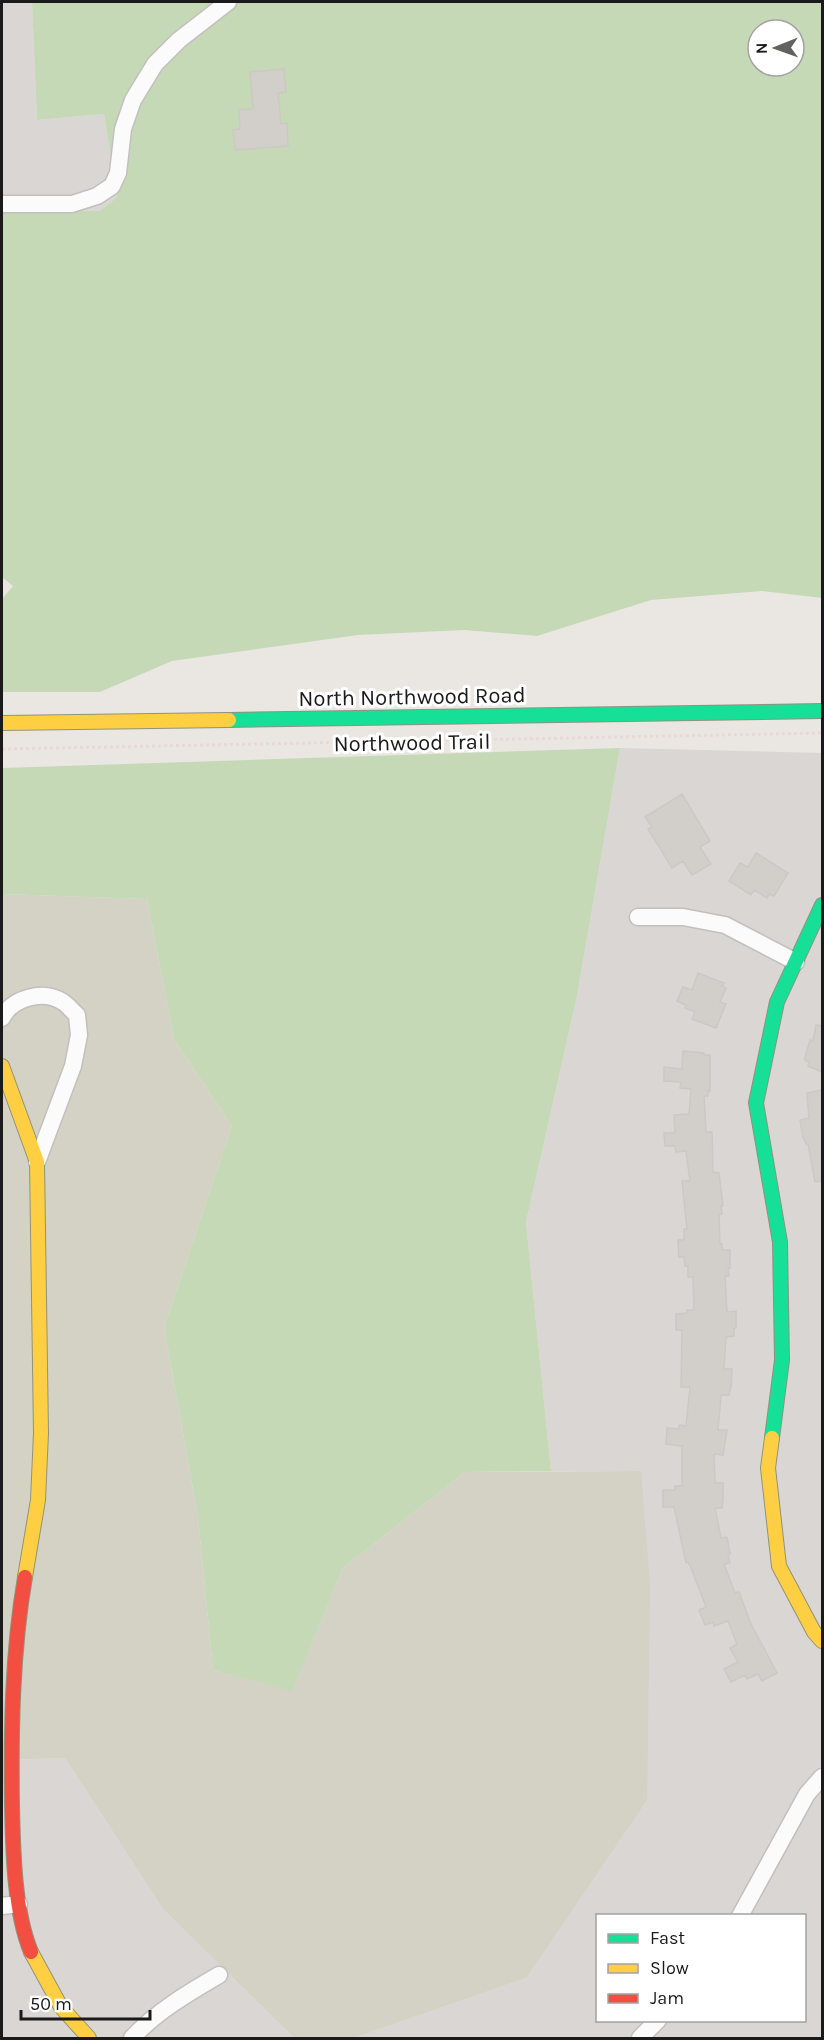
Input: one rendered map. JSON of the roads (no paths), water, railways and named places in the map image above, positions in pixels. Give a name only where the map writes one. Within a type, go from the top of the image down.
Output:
[{"type":"street","points":[[2,204],[72,204],[97,196],[111,186],[118,173],[123,129],[133,100],[155,64],[179,40],[228,2]]},
{"type":"street","name":"North Northwood Road","points":[[2,723],[822,711]]},
{"type":"street","points":[[822,905],[777,1002],[756,1103],[780,1242],[782,1360],[768,1468],[780,1566],[814,1632],[822,1641]]},
{"type":"street","points":[[638,917],[683,917],[725,925],[796,962]]},
{"type":"street","points":[[2,1018],[6,1010],[26,997],[44,997],[62,1001],[77,1015],[79,1035],[73,1066],[37,1162]]},
{"type":"street","points":[[2,1066],[37,1162],[41,1432],[38,1500],[19,1610],[14,1689],[13,1844],[19,1904],[30,1949],[61,2007],[89,2038]]},
{"type":"street","points":[[741,1914],[807,1794],[822,1777]]},
{"type":"street","points":[[2,1906],[19,1904]]},
{"type":"street","points":[[132,2038],[143,2026],[219,1975]]},
{"type":"street","points":[[640,2038],[656,2022]]}]
